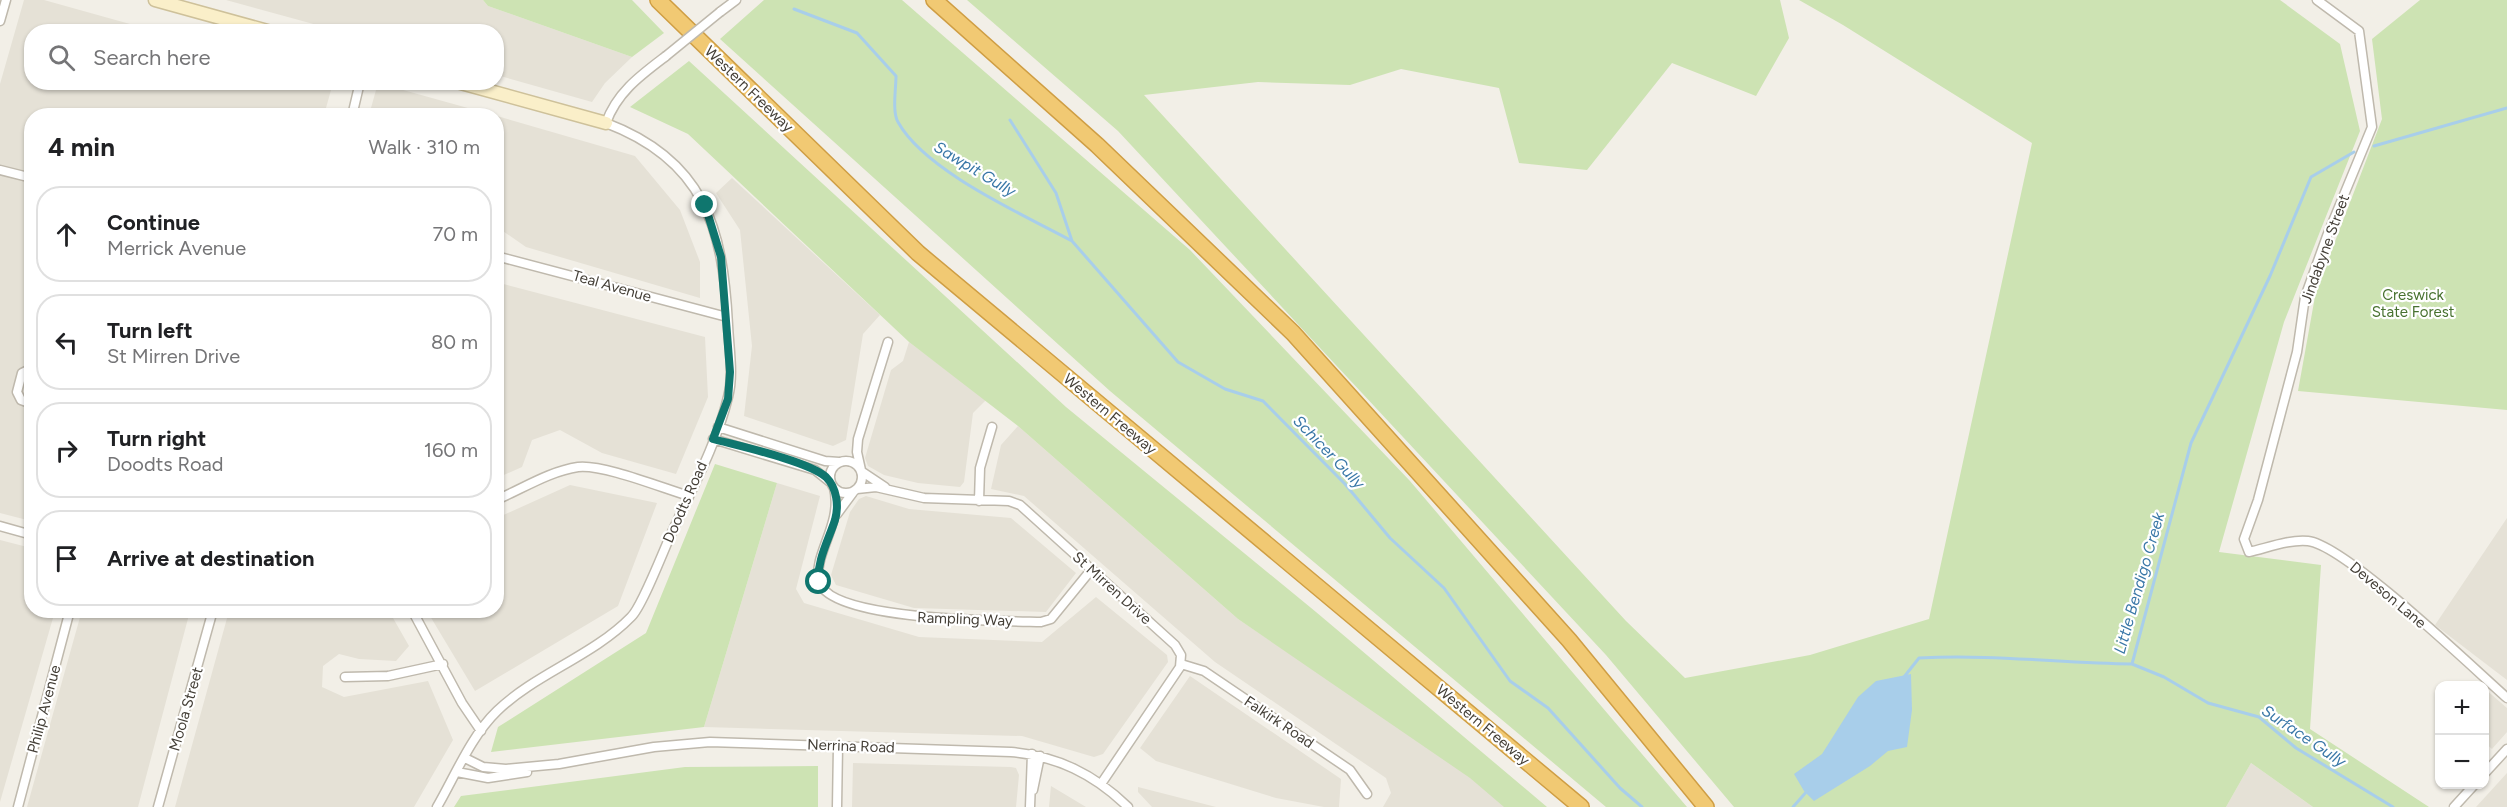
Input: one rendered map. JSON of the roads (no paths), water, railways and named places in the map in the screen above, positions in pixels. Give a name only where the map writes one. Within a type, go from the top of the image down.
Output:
[{"type":"highway","name":"Western Freeway","points":[[658,0],[918,253],[1581,807]]},
{"type":"highway","points":[[934,0],[1097,145],[1293,333],[1569,640],[1706,807]]},
{"type":"street","points":[[0,21],[6,0]]},
{"type":"street","points":[[486,90],[606,123],[614,103],[625,90],[736,0]]},
{"type":"street","name":"Jindabyne Street","points":[[2249,552],[2244,539],[2258,500],[2297,352],[2305,297],[2326,236],[2372,127],[2359,31],[2317,0]]},
{"type":"street","points":[[161,1],[243,24]]},
{"type":"street","points":[[354,108],[358,90]]},
{"type":"street","name":"Doodts Road","points":[[437,807],[481,731],[504,704],[583,654],[633,616],[689,496],[718,427],[730,387],[727,316],[717,238],[705,205],[695,189],[655,146],[606,123]]},
{"type":"street","points":[[0,170],[24,175]]},
{"type":"street","name":"Teal Avenue","points":[[504,258],[727,316]]},
{"type":"street","points":[[834,520],[862,481],[857,452],[858,439],[888,342]]},
{"type":"street","points":[[24,372],[17,392],[24,401]]},
{"type":"street","points":[[718,427],[821,460],[853,462],[861,471]]},
{"type":"street","points":[[979,501],[980,468],[992,427]]},
{"type":"street","points":[[713,439],[811,468],[843,493],[856,490]]},
{"type":"street","points":[[834,520],[837,507],[831,470],[841,462],[858,439]]},
{"type":"street","points":[[504,496],[564,467],[598,469],[689,496]]},
{"type":"street","name":"St Mirren Drive","points":[[861,471],[896,492]]},
{"type":"street","name":"St Mirren Drive","points":[[856,490],[873,487],[934,499],[1009,501],[1023,507],[1175,645],[1181,655],[1181,664]]},
{"type":"street","name":"Rampling Way","points":[[834,520],[820,567],[821,588],[838,599],[908,617],[1041,622],[1051,619],[1091,570]]},
{"type":"street","points":[[0,526],[24,533]]},
{"type":"street","name":"Deveson Lane","points":[[2249,552],[2307,541],[2322,545],[2369,577],[2507,698]]},
{"type":"street","name":"Philip Avenue","points":[[18,807],[68,618]]},
{"type":"street","name":"Moola Street","points":[[158,807],[211,618]]},
{"type":"street","points":[[417,618],[462,703],[481,731]]},
{"type":"street","points":[[345,677],[388,676],[443,664]]},
{"type":"street","points":[[1101,784],[1181,664]]},
{"type":"street","name":"Falkirk Road","points":[[1181,664],[1204,671],[1335,759],[1356,776],[1367,794]]},
{"type":"street","name":"Nerrina Road","points":[[457,772],[493,778],[560,764],[682,744],[838,746],[1036,755],[1074,767],[1101,784],[1128,807]]},
{"type":"street","points":[[837,807],[838,746]]},
{"type":"street","points":[[2489,769],[2507,749]]},
{"type":"street","points":[[1030,807],[1036,755]]},
{"type":"street","name":"Nerrina Road","points":[[465,758],[483,767],[500,769],[560,764]]},
{"type":"street","points":[[2454,807],[2470,789]]},
{"type":"water","points":[[1911,674],[1912,710],[1907,747],[1888,751],[1870,766],[1814,801],[1804,791],[1794,774],[1822,754],[1858,697],[1876,681]]},
{"type":"waterway","name":"Sawpit Gully","points":[[794,9],[857,33],[896,76],[896,118],[911,140],[930,157],[976,190],[1072,241]]},
{"type":"waterway","name":"Little Bendigo Creek","points":[[2374,146],[2507,108]]},
{"type":"waterway","name":"Schicer Gully","points":[[1010,120],[1056,193],[1072,241],[1178,362],[1225,389],[1263,401],[1345,484],[1390,538],[1444,588],[1510,681],[1548,708],[1620,788],[1642,807]]},
{"type":"waterway","name":"Little Bendigo Creek","points":[[1904,677],[1919,658],[1972,657],[2132,664],[2191,443],[2270,276],[2311,177],[2354,152]]},
{"type":"waterway","name":"Surface Gully","points":[[2132,664],[2164,677],[2208,703],[2259,717],[2296,748],[2393,807]]},
{"type":"waterway","name":"Little Bendigo Creek","points":[[1793,807],[1808,790]]},
{"type":"park label","name":"Creswick State Forest","points":[[2413,304]]}]
